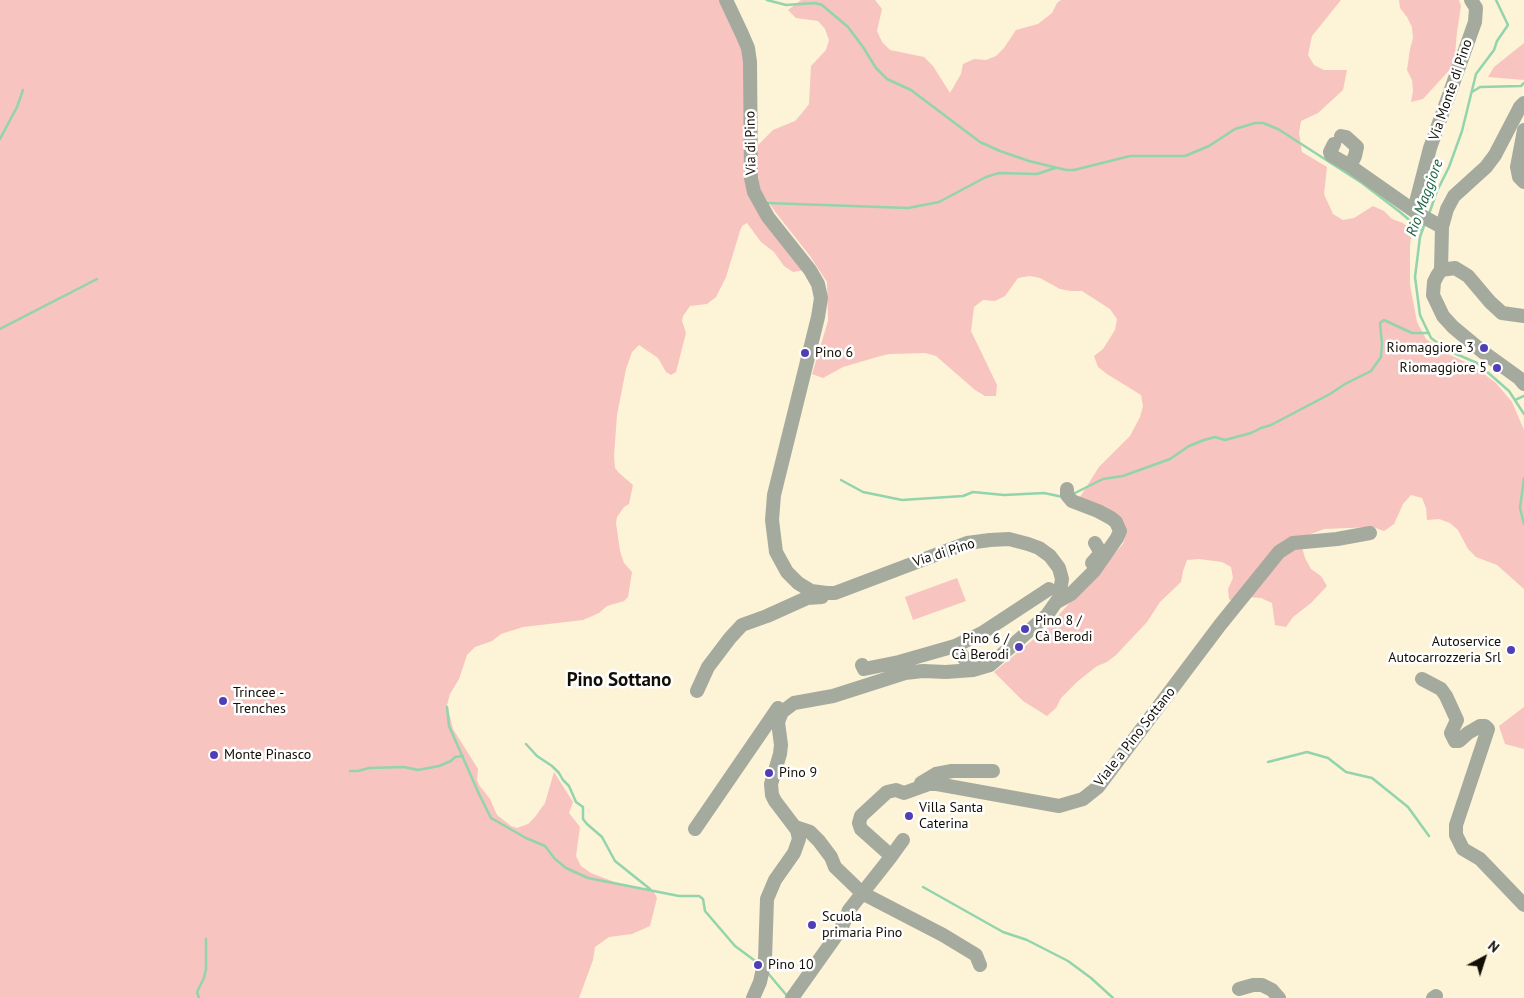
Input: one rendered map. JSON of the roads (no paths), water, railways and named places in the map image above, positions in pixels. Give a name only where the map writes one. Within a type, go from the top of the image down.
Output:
[{"type":"street","name":"Via di Pino","points":[[726,0],[748,48],[750,62],[751,178],[754,192],[768,217],[810,270],[818,284],[821,298],[774,495],[772,520],[776,552],[787,572],[798,583],[811,590],[827,594],[835,593],[967,542],[1009,539],[1039,548],[1050,556],[1059,568],[1062,578],[1056,593]]},
{"type":"street","name":"Via Monte di Pino","points":[[1417,213],[1430,148],[1475,22],[1476,8],[1471,0]]},
{"type":"street","points":[[1524,103],[1520,107],[1495,155],[1486,167],[1454,196],[1439,225],[1441,270],[1434,282],[1433,295],[1443,316],[1453,327],[1519,378],[1524,384]]},
{"type":"street","points":[[1524,130],[1517,167],[1519,177],[1524,182]]},
{"type":"street","points":[[1350,166],[1357,147],[1346,137],[1338,140],[1330,152],[1331,155],[1350,166],[1417,213],[1439,225]]},
{"type":"street","points":[[1441,270],[1455,268],[1461,271],[1468,276],[1502,313],[1524,316]]},
{"type":"street","points":[[1056,593],[1071,594],[1094,571],[1120,531],[1116,522],[1111,518],[1072,501],[1067,495],[1067,489]]},
{"type":"street","name":"Viale a Pino Sottano","points":[[890,858],[889,854],[861,829],[859,823],[861,816],[887,792],[896,790],[904,792],[929,784],[937,784],[1059,806],[1083,799],[1098,787],[1220,625],[1279,552],[1293,543],[1337,539],[1370,533]]},
{"type":"street","points":[[862,665],[864,669],[899,662],[956,646],[982,633],[1056,593],[1076,580],[1098,557],[1100,550],[1095,542]]},
{"type":"street","points":[[753,998],[760,982],[766,959],[767,900],[775,880],[796,850],[799,838],[795,827],[775,801],[772,794],[771,784],[780,754],[781,745],[778,722],[782,712],[794,703],[833,696],[905,673],[973,670],[990,665],[1047,615],[1056,593]]},
{"type":"street","points":[[697,691],[708,667],[742,625],[807,598],[818,598],[827,594]]},
{"type":"street","points":[[956,646],[973,670]]},
{"type":"street","points":[[1422,679],[1441,689],[1446,696],[1457,720],[1451,733],[1455,741],[1459,741],[1468,732],[1480,726],[1486,726],[1488,729],[1456,824],[1456,835],[1463,849],[1480,859],[1524,905]]},
{"type":"street","points":[[695,829],[759,735],[785,701],[799,695],[804,696],[807,700]]},
{"type":"street","name":"Viale a Pino Sottano","points":[[918,788],[926,779],[952,770],[993,771]]},
{"type":"street","points":[[795,827],[810,832],[819,840],[831,857],[835,867],[862,893],[950,938],[976,955],[980,965]]},
{"type":"street","points":[[792,998],[841,929],[849,910],[903,840]]},
{"type":"street","points":[[1239,989],[1253,985],[1262,985],[1270,988],[1279,998]]},
{"type":"waterway","points":[[767,0],[786,5],[815,3],[822,5],[848,27],[876,68],[887,79],[911,90],[980,142],[1000,151],[1029,161],[1066,170],[1074,170],[1130,156],[1185,156],[1209,146],[1235,129],[1255,123],[1263,123],[1278,129],[1362,183],[1422,231]]},
{"type":"waterway","name":"Rio Maggiore","points":[[1429,214],[1462,131],[1476,74],[1494,50],[1497,41],[1508,25],[1496,0]]},
{"type":"waterway","points":[[1472,92],[1480,87],[1521,86],[1524,83]]},
{"type":"waterway","points":[[0,139],[17,107],[23,90]]},
{"type":"waterway","points":[[767,203],[908,208],[939,202],[986,177],[999,173],[1037,174],[1055,168]]},
{"type":"waterway","name":"Rio Maggiore","points":[[1425,223],[1420,237],[1415,277],[1420,315],[1431,338],[1447,350],[1477,363],[1509,391],[1524,414]]},
{"type":"waterway","points":[[0,329],[97,279]]},
{"type":"waterway","points":[[1073,494],[1103,479],[1123,476],[1170,459],[1189,446],[1204,440],[1215,437],[1225,440],[1251,433],[1271,425],[1330,394],[1371,371],[1381,357],[1380,323],[1384,320],[1412,333],[1429,333]]},
{"type":"waterway","points":[[1515,400],[1524,396]]},
{"type":"waterway","name":"Rio Maggiore","points":[[1524,478],[1520,508],[1524,524]]},
{"type":"waterway","points":[[841,480],[863,492],[902,500],[963,496],[973,492],[1004,495],[1044,493],[1063,497]]},
{"type":"waterway","points":[[447,707],[449,726],[491,818],[526,838],[545,846],[555,859],[566,868],[588,878],[679,896],[699,896],[703,899],[705,911],[735,946],[758,963]]},
{"type":"waterway","points":[[526,744],[537,756],[552,766],[569,786],[576,802],[583,807],[583,819],[602,837],[615,861],[650,889]]},
{"type":"waterway","points":[[1268,762],[1307,752],[1328,758],[1346,772],[1372,778],[1408,807],[1429,836]]},
{"type":"waterway","points":[[350,771],[369,768],[404,767],[418,770],[439,766],[451,761],[455,757],[463,756]]},
{"type":"waterway","points":[[923,887],[1003,932],[1027,940],[1068,961],[1113,998]]},
{"type":"waterway","points":[[199,998],[197,992],[206,969],[206,939]]},
{"type":"waterway","points":[[767,972],[788,997]]},
{"type":"place","name":"Riomaggiore 3","points":[[1484,348]]},
{"type":"place","name":"Pino 6","points":[[805,353]]},
{"type":"place","name":"Riomaggiore 5","points":[[1497,368]]},
{"type":"place","name":"Pino 8 / Cà Berodi","points":[[1025,629]]},
{"type":"place","name":"Pino 6 / Cà Berodi","points":[[1019,647]]},
{"type":"place","name":"Autoservice Autocarrozzeria Srl","points":[[1511,650]]},
{"type":"place","name":"Trincee - Trenches","points":[[223,701]]},
{"type":"place","name":"Monte Pinasco","points":[[214,755]]},
{"type":"place","name":"Pino 9","points":[[769,773]]},
{"type":"place","name":"Villa Santa Caterina","points":[[909,816]]},
{"type":"place","name":"Scuola primaria Pino","points":[[812,925]]},
{"type":"place","name":"Pino 10","points":[[758,965]]},
{"type":"district","name":"Pino Sottano","points":[[619,681]]}]
